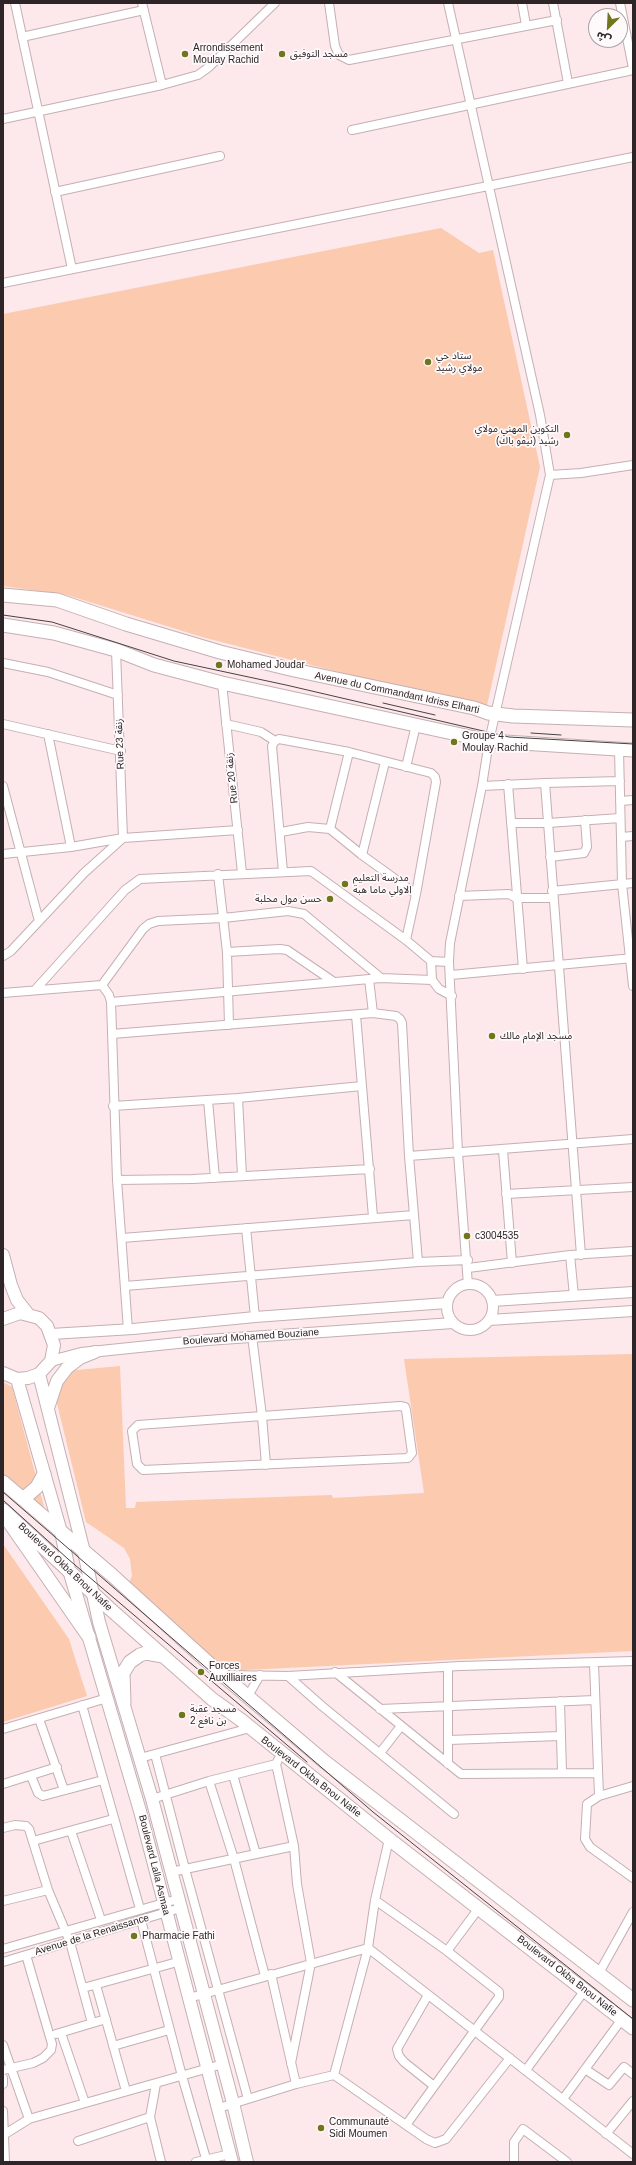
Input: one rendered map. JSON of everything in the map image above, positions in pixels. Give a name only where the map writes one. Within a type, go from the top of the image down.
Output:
[{"type":"main road","name":"Avenue du Commandant Idriss Elharti","points":[[3,595],[57,600],[126,624],[220,652],[294,670],[496,714],[633,720]]},
{"type":"main road","points":[[3,625],[54,633],[116,650],[154,665],[222,683],[489,741],[633,750]]},
{"type":"main road","points":[[3,1255],[11,1285],[17,1300],[28,1314]]},
{"type":"main road","points":[[3,1319],[12,1314],[28,1314],[39,1318],[47,1326],[54,1345],[51,1361],[39,1374],[28,1378],[17,1379],[3,1373]]},
{"type":"main road","points":[[47,1411],[51,1395],[58,1380],[64,1372],[80,1358],[95,1352]]},
{"type":"main road","name":"Boulevard Lalla Asmaa","points":[[39,1374],[47,1411],[84,1552],[97,1612],[152,1799],[223,2064],[247,2162]]},
{"type":"main road","name":"Boulevard Lalla Asmaa","points":[[17,1379],[61,1532],[69,1570],[140,1811],[165,1908],[181,1961],[189,1998],[231,2158]]},
{"type":"main road","points":[[23,1499],[37,1487],[44,1474]]},
{"type":"main road","name":"Boulevard Okba Bnou Nafie","points":[[3,1482],[223,1675],[325,1762],[633,2000]]},
{"type":"main road","name":"Boulevard Okba Bnou Nafie","points":[[3,1510],[212,1699],[250,1728],[279,1758],[389,1839],[633,2028]]},
{"type":"main road","points":[[3,1514],[89,1637]]},
{"type":"main road","points":[[124,1704],[123,1673],[130,1662],[146,1653],[164,1656]]},
{"type":"street","points":[[15,3],[72,269]]},
{"type":"street","points":[[3,120],[162,85],[198,75],[275,3]]},
{"type":"street","points":[[329,3],[335,46],[343,58],[349,60],[556,20]]},
{"type":"street","points":[[448,3],[540,415],[550,475],[489,741],[482,786],[450,943],[449,962],[452,996],[458,1153],[468,1264],[468,1285]]},
{"type":"street","points":[[522,3],[526,26]]},
{"type":"street","points":[[553,3],[568,83]]},
{"type":"street","points":[[352,130],[633,69],[620,3]]},
{"type":"street","points":[[22,37],[143,7],[162,85]]},
{"type":"street","points":[[55,192],[220,156]]},
{"type":"street","points":[[3,282],[633,157]]},
{"type":"street","points":[[550,475],[581,473],[633,465]]},
{"type":"street","name":"Rue 23 زنقة","points":[[116,650],[121,751],[123,838]]},
{"type":"street","points":[[3,664],[48,672],[118,695]]},
{"type":"street","name":"Rue 20 زنقة","points":[[222,683],[242,873]]},
{"type":"street","points":[[3,724],[121,751]]},
{"type":"street","points":[[226,724],[261,732],[275,741]]},
{"type":"street","points":[[406,767],[416,725]]},
{"type":"street","points":[[48,734],[71,847]]},
{"type":"street","points":[[283,872],[281,832],[272,746],[275,741],[279,739],[349,752],[430,773],[435,776],[436,782],[416,894],[406,940]]},
{"type":"street","points":[[619,749],[622,884],[632,958],[633,986]]},
{"type":"street","points":[[330,829],[349,752]]},
{"type":"street","points":[[362,855],[385,762]]},
{"type":"street","points":[[482,786],[620,781]]},
{"type":"street","points":[[545,783],[558,966],[574,1144],[581,1255]]},
{"type":"street","points":[[508,784],[516,898],[523,969]]},
{"type":"street","points":[[3,786],[19,852],[39,921]]},
{"type":"street","points":[[620,800],[633,800]]},
{"type":"street","points":[[511,823],[548,823],[620,818]]},
{"type":"street","points":[[550,857],[584,853],[587,847],[585,820]]},
{"type":"street","points":[[281,832],[308,827],[330,829],[362,855],[416,894]]},
{"type":"street","points":[[3,854],[71,847],[123,838],[238,830]]},
{"type":"street","points":[[621,837],[633,836]]},
{"type":"street","points":[[3,956],[11,951],[84,872],[123,838]]},
{"type":"street","points":[[35,990],[132,884],[140,879],[307,870],[319,875],[406,940],[431,961],[449,962]]},
{"type":"street","points":[[218,874],[227,952],[229,1025]]},
{"type":"street","points":[[459,896],[509,894],[516,898],[633,883]]},
{"type":"street","points":[[3,993],[102,985],[143,929],[149,924],[158,921],[223,918],[288,911],[304,914],[381,978]]},
{"type":"street","points":[[227,952],[280,949],[287,950],[334,982]]},
{"type":"street","points":[[451,975],[632,958]]},
{"type":"street","points":[[431,961],[432,980],[440,989],[452,996]]},
{"type":"street","points":[[111,1002],[381,978],[432,980]]},
{"type":"street","points":[[369,979],[373,1014]]},
{"type":"street","points":[[102,985],[109,995],[111,1002],[117,1180],[128,1330]]},
{"type":"street","points":[[112,1034],[356,1015],[373,1014],[396,1016],[402,1023],[408,1156],[418,1262]]},
{"type":"street","points":[[356,1015],[373,1217]]},
{"type":"street","points":[[114,1106],[238,1098],[362,1086]]},
{"type":"street","points":[[238,1098],[242,1176]]},
{"type":"street","points":[[208,1100],[215,1178]]},
{"type":"street","points":[[408,1156],[633,1139]]},
{"type":"street","points":[[503,1150],[512,1263]]},
{"type":"street","points":[[117,1180],[215,1178],[370,1169]]},
{"type":"street","points":[[506,1194],[633,1187]]},
{"type":"street","points":[[122,1238],[373,1217],[414,1215]]},
{"type":"street","points":[[246,1228],[255,1317]]},
{"type":"street","points":[[125,1286],[418,1262],[468,1264],[512,1263],[570,1255],[633,1251]]},
{"type":"street","points":[[570,1255],[574,1296]]},
{"type":"street","points":[[468,1285],[483,1289],[492,1301],[492,1314],[489,1320],[479,1328],[468,1330],[453,1323],[449,1318],[447,1303],[455,1290],[468,1285]]},
{"type":"street","points":[[492,1301],[633,1292]]},
{"type":"street","name":"Boulevard Mohamed Bouziane","points":[[51,1334],[128,1330],[255,1317],[447,1303]]},
{"type":"street","points":[[489,1320],[633,1311]]},
{"type":"street","name":"Boulevard Mohamed Bouziane","points":[[51,1361],[95,1352],[252,1336],[453,1323]]},
{"type":"street","points":[[252,1336],[262,1416],[266,1466]]},
{"type":"street","points":[[405,1407],[412,1453],[408,1458],[266,1466],[143,1470],[137,1464],[132,1431],[138,1425],[262,1416],[405,1407]]},
{"type":"street","points":[[223,1675],[288,1676],[335,1672],[448,1667],[633,1662]]},
{"type":"street","points":[[594,1663],[599,1796]]},
{"type":"street","points":[[448,1667],[448,1764]]},
{"type":"street","points":[[335,1672],[458,1772],[465,1775],[562,1772],[598,1773]]},
{"type":"street","points":[[248,1696],[260,1675]]},
{"type":"street","points":[[288,1676],[454,1814]]},
{"type":"street","points":[[3,1729],[107,1698]]},
{"type":"street","points":[[380,1709],[595,1700]]},
{"type":"street","points":[[560,1701],[562,1772]]},
{"type":"street","points":[[82,1706],[113,1819],[140,1909]]},
{"type":"street","points":[[39,1719],[64,1790]]},
{"type":"street","points":[[380,1752],[401,1726]]},
{"type":"street","points":[[140,1758],[250,1728]]},
{"type":"street","points":[[449,1740],[560,1736]]},
{"type":"street","points":[[155,1754],[184,1869],[248,2099]]},
{"type":"street","points":[[152,1799],[233,1775],[279,1758],[294,1846],[297,1884],[310,1963],[291,2063]]},
{"type":"street","points":[[3,1784],[57,1767]]},
{"type":"street","points":[[233,1775],[256,1854]]},
{"type":"street","points":[[31,1776],[40,1795],[103,1780]]},
{"type":"street","points":[[210,1781],[268,1975],[296,2084]]},
{"type":"street","points":[[633,1786],[599,1796],[587,1804],[585,1808],[586,1843],[633,1878]]},
{"type":"street","points":[[33,1841],[113,1819]]},
{"type":"street","points":[[3,1828],[15,1825],[26,1826],[33,1841],[48,1890],[70,1942],[92,2023]]},
{"type":"street","points":[[72,1831],[101,1920]]},
{"type":"street","points":[[334,2075],[368,1948],[375,1900],[389,1839]]},
{"type":"street","points":[[171,1872],[294,1846]]},
{"type":"street","points":[[3,1901],[48,1890]]},
{"type":"street","points":[[375,1900],[446,1951],[499,1992],[499,1997],[406,2125]]},
{"type":"street","name":"Avenue de la Renaissance","points":[[3,1962],[141,1920],[179,1903]]},
{"type":"street","name":"Avenue de la Renaissance","points":[[3,1949],[140,1909],[165,1908]]},
{"type":"street","points":[[446,1951],[479,1908]]},
{"type":"street","points":[[599,1973],[633,1912]]},
{"type":"street","points":[[141,1920],[169,2030],[207,2161]]},
{"type":"street","points":[[189,1998],[368,1948]]},
{"type":"street","points":[[368,1948],[633,2154]]},
{"type":"street","points":[[6,2069],[43,2058],[51,2050],[51,2035],[26,1955]]},
{"type":"street","points":[[83,1988],[181,1961]]},
{"type":"street","points":[[96,1985],[126,2091]]},
{"type":"street","points":[[526,2070],[585,1990]]},
{"type":"street","points":[[428,1995],[397,2049],[399,2056],[404,2062],[434,2086]]},
{"type":"street","points":[[51,2035],[106,2019]]},
{"type":"street","points":[[563,2099],[622,2019]]},
{"type":"street","points":[[113,2046],[169,2030]]},
{"type":"street","points":[[61,2033],[85,2102]]},
{"type":"street","points":[[3,2045],[6,2069],[29,2118]]},
{"type":"street","points":[[219,2108],[296,2084],[334,2075],[431,2142],[442,2142],[510,2058]]},
{"type":"street","points":[[5,2134],[29,2118],[156,2084],[223,2064]]},
{"type":"street","points":[[585,2069],[609,2086],[624,2067],[633,2074]]},
{"type":"street","points":[[3,2078],[3,2084]]},
{"type":"street","points":[[156,2084],[150,2117],[158,2161]]},
{"type":"street","points":[[606,2134],[633,2101]]},
{"type":"street","points":[[3,2111],[5,2162]]},
{"type":"street","points":[[78,2141],[150,2117]]},
{"type":"street","points":[[514,2162],[514,2142],[523,2129],[567,2162]]},
{"type":"street","points":[[196,2162],[231,2158]]},
{"type":"shaded area","points":[[441,228],[479,253],[493,250],[540,467],[486,710],[202,637],[67,595],[3,586],[3,314]]},
{"type":"shaded area","points":[[633,1354],[633,1651],[245,1670],[230,1678],[128,1585],[132,1576],[130,1559],[124,1548],[86,1522],[51,1379],[56,1372],[120,1366],[126,1508],[135,1508],[136,1502],[332,1495],[333,1498],[424,1493],[404,1359]]},
{"type":"shaded area","points":[[3,1382],[12,1387],[46,1514],[3,1476]]},
{"type":"shaded area","points":[[3,1544],[69,1639],[87,1696],[3,1722]]},
{"type":"tram line","points":[[3,615],[52,622],[174,661],[286,685],[509,737],[633,744]]},
{"type":"tram line","points":[[383,703],[435,715]]},
{"type":"tram line","points":[[531,733],[561,735]]},
{"type":"tram line","points":[[3,1492],[373,1812],[633,2019]]},
{"type":"tram line","points":[[3,1500],[68,1559],[307,1762]]},
{"type":"place","name":"Arrondissement Moulay Rachid","points":[[185,54]]},
{"type":"place","name":"مسجد التوفيق","points":[[282,54]]},
{"type":"place","name":"ستاد حي مولاي رشيد","points":[[428,362]]},
{"type":"place","name":"التكوين المهني مولاي رشيد (نيڤو باك)","points":[[567,435]]},
{"type":"place","name":"Mohamed Joudar","points":[[219,665]]},
{"type":"place","name":"Groupe 4 Moulay Rachid","points":[[454,742]]},
{"type":"place","name":"مدرسة التعليم الاولي ماما هبة","points":[[345,884]]},
{"type":"place","name":"حسن مول محلبة","points":[[330,899]]},
{"type":"place","name":"مسجد الإمام مالك","points":[[492,1036]]},
{"type":"place","name":"c3004535","points":[[467,1236]]},
{"type":"place","name":"Forces Auxilliaires","points":[[201,1672]]},
{"type":"place","name":"مسجد عقبة بن نافع 2","points":[[182,1715]]},
{"type":"place","name":"Pharmacie Fathi","points":[[134,1936]]},
{"type":"place","name":"Communauté Sidi Moumen","points":[[321,2128]]}]
